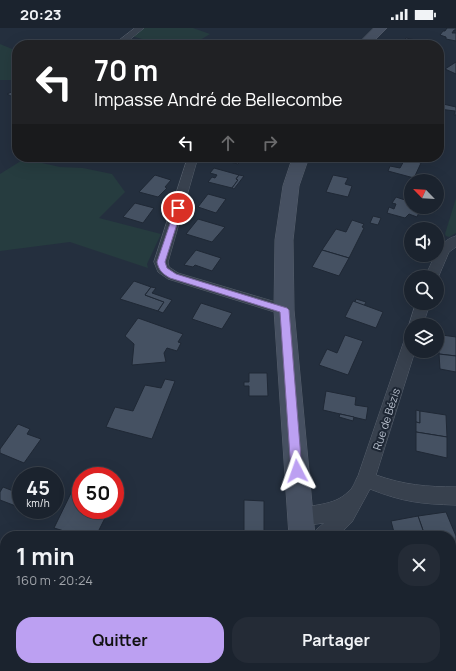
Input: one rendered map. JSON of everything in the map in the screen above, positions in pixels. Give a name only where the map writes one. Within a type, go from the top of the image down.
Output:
[{"type":"main road","points":[[368,40],[381,28]]},
{"type":"main road","points":[[299,162],[291,186],[284,240],[284,310],[301,526]]},
{"type":"street","points":[[124,40],[140,28]]},
{"type":"street","points":[[191,162],[161,262],[163,269],[173,276],[284,310]]},
{"type":"street","points":[[435,270],[444,250],[456,240]]},
{"type":"street","name":"Rue de Bézis","points":[[329,531],[345,516],[366,479],[406,358]]},
{"type":"street","points":[[366,479],[396,490],[420,496],[456,496]]},
{"type":"street","points":[[301,526],[331,514],[349,503],[357,495]]},
{"type":"green space","points":[[142,28],[193,28],[210,34],[200,40],[146,40],[131,36]]},
{"type":"green space","points":[[0,44],[12,49],[12,80],[0,80]]},
{"type":"green space","points":[[19,162],[38,162],[60,167],[83,168],[112,174],[125,192],[99,218],[161,234],[147,264],[148,268],[70,242],[0,251],[0,174]]},
{"type":"green space","points":[[456,198],[456,233],[449,237],[445,234]]},
{"type":"building","points":[[447,28],[456,28],[456,30],[452,33],[456,33],[456,41],[446,39],[446,37],[440,35]]},
{"type":"building","points":[[406,38],[416,40],[404,40]]},
{"type":"building","points":[[456,62],[456,74],[445,69]]},
{"type":"building","points":[[12,92],[12,96],[7,94]]},
{"type":"building","points":[[444,104],[456,107],[456,115],[454,115],[455,111],[444,110]]},
{"type":"building","points":[[403,162],[421,163],[416,174],[404,174],[404,175],[388,171],[390,166],[400,168]]},
{"type":"building","points":[[214,168],[239,175],[236,179],[238,180],[232,188],[208,182],[212,177],[215,178],[217,175],[210,173]]},
{"type":"building","points":[[155,175],[171,180],[165,187],[167,188],[158,197],[139,192]]},
{"type":"building","points":[[239,175],[244,176],[234,189],[232,188],[238,180],[236,179]]},
{"type":"building","points":[[333,175],[348,178],[345,184],[352,186],[348,197],[326,192]]},
{"type":"building","points":[[208,194],[226,199],[216,213],[198,207]]},
{"type":"building","points":[[396,197],[404,200],[404,214],[409,214],[405,218],[387,213],[389,207],[394,209],[396,204],[392,203]]},
{"type":"building","points":[[135,203],[154,208],[143,223],[123,217]]},
{"type":"building","points":[[409,214],[418,214],[417,217]]},
{"type":"building","points":[[373,216],[381,218],[378,225],[370,223]]},
{"type":"building","points":[[198,219],[225,227],[212,242],[186,234]]},
{"type":"building","points":[[352,220],[364,224],[362,227],[364,228],[349,258],[322,250],[336,229],[346,232]]},
{"type":"building","points":[[196,250],[221,258],[212,271],[195,265],[193,267],[184,265]]},
{"type":"building","points":[[322,250],[349,258],[339,276],[312,267]]},
{"type":"building","points":[[134,281],[151,287],[145,295],[164,302],[158,311],[120,299]]},
{"type":"building","points":[[151,287],[156,288],[152,293],[172,300],[163,313],[158,311],[164,302],[145,295]]},
{"type":"building","points":[[356,299],[366,302],[364,306],[355,302]]},
{"type":"building","points":[[353,301],[383,312],[376,328],[345,317]]},
{"type":"building","points":[[201,303],[232,313],[222,329],[192,319]]},
{"type":"building","points":[[138,318],[183,334],[178,342],[181,343],[177,351],[167,348],[164,353],[166,362],[132,365],[134,344],[125,336]]},
{"type":"building","points":[[345,335],[363,341],[348,375],[319,365],[327,349],[337,353]]},
{"type":"building","points":[[444,335],[456,337],[456,356],[444,355]]},
{"type":"building","points":[[444,355],[456,356],[456,372],[440,369],[439,358],[444,358]]},
{"type":"building","points":[[249,373],[267,373],[268,396],[249,396],[249,386],[244,386],[244,382],[249,382]]},
{"type":"building","points":[[165,379],[175,381],[152,439],[106,427],[115,407],[133,411],[145,385],[161,388]]},
{"type":"building","points":[[326,391],[356,397],[355,405],[368,407],[366,420],[323,410]]},
{"type":"building","points":[[416,410],[420,411],[420,423],[416,422]]},
{"type":"building","points":[[420,411],[446,415],[447,437],[416,432],[416,422],[420,423]]},
{"type":"building","points":[[340,414],[354,417],[353,421],[339,417]]},
{"type":"building","points":[[18,424],[30,429],[27,434],[41,439],[24,463],[0,453],[0,449]]},
{"type":"building","points":[[416,432],[447,437],[447,458],[416,451]]},
{"type":"building","points":[[3,487],[12,490],[12,505],[0,500],[0,492]]},
{"type":"building","points":[[72,491],[72,519],[104,519],[98,531],[64,531],[54,528],[58,519],[64,519],[64,507]]},
{"type":"building","points":[[244,500],[264,501],[264,531],[244,531]]},
{"type":"building","points":[[446,512],[454,531],[423,531],[418,516]]},
{"type":"building","points":[[418,516],[423,531],[394,531],[391,521]]},
{"type":"route","points":[[178,208],[161,262],[163,269],[166,272],[173,276],[284,310],[297,471]]}]
